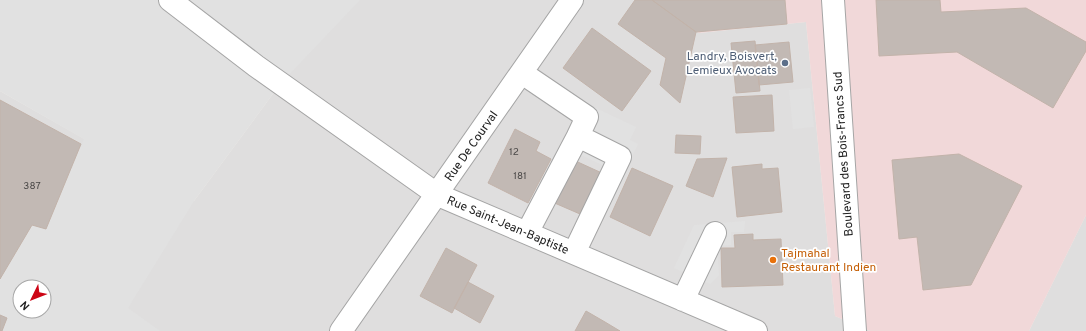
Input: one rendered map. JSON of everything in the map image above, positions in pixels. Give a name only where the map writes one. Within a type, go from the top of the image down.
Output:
[{"type":"street","name":"Rue Saint-Jean-Baptiste","points":[[170,0],[256,66],[438,195],[751,330]]},
{"type":"street","name":"Rue De Courval","points":[[341,331],[438,195],[572,0]]},
{"type":"street","name":"Boulevard des Bois-Francs Sud","points":[[833,0],[855,331]]},
{"type":"street","points":[[522,73],[587,117],[527,233]]},
{"type":"street","points":[[574,253],[620,157],[578,136]]},
{"type":"street","points":[[683,300],[715,233]]},
{"type":"shaded area","points":[[0,0],[360,0],[281,83],[194,201],[128,308],[160,331],[2,331],[7,318],[0,315],[0,279],[32,225],[46,229],[84,139],[0,91]]},
{"type":"shaded area","points":[[352,0],[652,0],[699,33],[806,22],[835,316],[870,331],[0,331],[0,91],[194,201],[281,83]]},
{"type":"shaded area","points":[[652,0],[1086,0],[1086,215],[1029,331],[870,331],[835,316],[806,22],[699,33]]},
{"type":"shaded area","points":[[810,88],[814,127],[793,129],[789,90]]},
{"type":"shaded area","points":[[583,102],[636,127],[630,140],[638,144],[623,175],[562,146]]},
{"type":"shaded area","points":[[1086,215],[1086,331],[1029,331]]},
{"type":"shaded area","points":[[745,221],[744,232],[731,232],[731,245],[717,246],[719,275],[710,284],[674,268],[694,225]]},
{"type":"building","points":[[635,0],[652,0],[696,32],[680,103],[660,85],[666,58],[618,24]]},
{"type":"building","points":[[652,0],[785,0],[787,24],[696,32]]},
{"type":"building","points":[[876,0],[940,0],[941,12],[1026,8],[1086,42],[1086,51],[1053,108],[957,52],[879,56]]},
{"type":"building","points":[[592,28],[651,71],[622,111],[563,68]]},
{"type":"building","points":[[755,41],[760,91],[736,93],[731,43]]},
{"type":"building","points":[[789,42],[793,82],[759,85],[755,45]]},
{"type":"building","points":[[772,95],[774,131],[736,133],[733,97]]},
{"type":"building","points":[[0,100],[81,144],[46,229],[32,225],[0,279]]},
{"type":"building","points":[[515,129],[540,142],[536,151],[551,159],[528,203],[488,183]]},
{"type":"building","points":[[676,135],[701,136],[700,154],[675,153]]},
{"type":"building","points":[[959,154],[1022,186],[971,285],[923,290],[917,237],[899,239],[892,160]]},
{"type":"building","points":[[569,158],[604,174],[587,211],[583,208],[580,214],[550,201]]},
{"type":"building","points":[[727,158],[713,197],[686,186],[697,159]]},
{"type":"building","points":[[762,164],[762,169],[778,168],[782,212],[737,217],[732,167]]},
{"type":"building","points":[[632,168],[673,186],[650,236],[610,217]]},
{"type":"building","points":[[753,234],[753,240],[781,239],[783,285],[722,287],[721,248],[735,248],[734,235]]},
{"type":"building","points":[[446,248],[477,265],[452,313],[420,296]]},
{"type":"building","points":[[468,282],[494,296],[480,323],[454,308]]},
{"type":"building","points":[[586,311],[605,322],[620,331],[575,331]]},
{"type":"building","points":[[0,315],[7,318],[2,331],[0,331]]},
{"type":"place","name":"Landry, Boisvert, Lemieux Avocats","points":[[785,63]]},
{"type":"place","name":"Tajmahal Restaurant Indien","points":[[773,260]]}]
